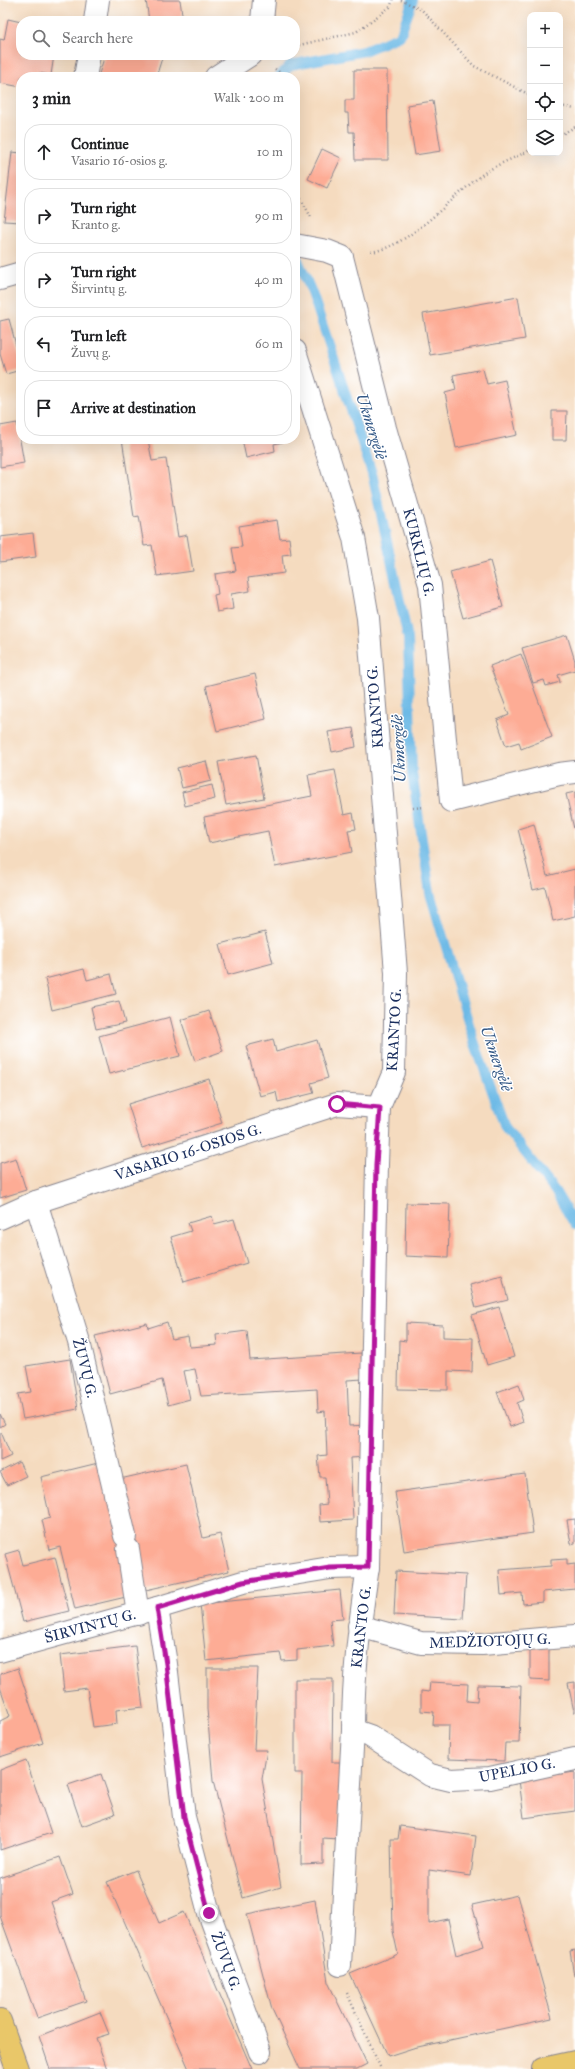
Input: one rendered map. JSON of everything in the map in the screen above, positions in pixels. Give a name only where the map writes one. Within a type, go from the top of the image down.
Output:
[{"type":"main road","points":[[0,2022],[17,2069]]},
{"type":"main road","points":[[543,2069],[575,2062]]},
{"type":"street","points":[[96,16],[98,0]]},
{"type":"street","points":[[262,16],[264,0]]},
{"type":"street","points":[[86,72],[88,60]]},
{"type":"street","points":[[224,72],[242,60]]},
{"type":"street","points":[[300,246],[335,254]]},
{"type":"street","name":"KURKLIŲ G.","points":[[335,254],[430,585],[452,801],[559,774],[575,772]]},
{"type":"street","points":[[0,279],[16,275]]},
{"type":"street","name":"KRANTO G.","points":[[300,367],[354,538],[368,618],[396,973],[394,1072],[380,1108],[376,1172],[368,1567],[359,1626],[353,1693],[353,1730],[340,1965]]},
{"type":"street","name":"VASARIO 16-OSIOS G.","points":[[0,1218],[36,1202],[337,1104],[380,1108]]},
{"type":"street","name":"ŽUVŲ G.","points":[[36,1202],[79,1342],[126,1543],[147,1611],[166,1664],[184,1817],[209,1913],[260,2052]]},
{"type":"street","name":"ŠIRVINTŲ G.","points":[[0,1651],[147,1611],[243,1582],[330,1568],[368,1567]]},
{"type":"street","name":"MEDŽIOTOJŲ G.","points":[[359,1626],[421,1643],[482,1644],[575,1636]]},
{"type":"street","name":"UPELIO G.","points":[[353,1730],[370,1736],[430,1775],[452,1780],[490,1778],[575,1759]]},
{"type":"path","points":[[300,45],[356,32],[390,7],[393,0]]},
{"type":"path","points":[[402,0],[422,10],[474,66],[527,93]]},
{"type":"path","points":[[273,67],[280,72]]},
{"type":"path","points":[[563,107],[575,109]]},
{"type":"path","points":[[563,133],[575,127]]},
{"type":"path","points":[[335,254],[384,250],[420,228],[484,174],[527,152]]},
{"type":"path","points":[[300,196],[315,222]]},
{"type":"path","points":[[408,809],[428,806]]},
{"type":"path","points":[[340,1965],[348,1995],[381,2069]]},
{"type":"building","points":[[146,0],[180,0],[182,16],[148,16]]},
{"type":"building","points":[[8,19],[16,21],[16,60],[53,60],[51,72],[16,72],[16,86],[0,83],[0,39],[4,40]]},
{"type":"building","points":[[103,60],[161,60],[158,72],[100,72]]},
{"type":"building","points":[[354,70],[387,70],[388,160],[355,160],[354,132],[349,132],[348,113],[345,113],[345,100],[354,100]]},
{"type":"building","points":[[433,101],[441,151],[415,155],[407,105]]},
{"type":"building","points":[[322,149],[341,158],[327,188],[308,179]]},
{"type":"building","points":[[12,152],[16,152],[16,222],[4,221]]},
{"type":"building","points":[[518,297],[525,339],[430,355],[423,314]]},
{"type":"building","points":[[9,319],[16,345],[16,371],[6,374],[0,354],[0,321]]},
{"type":"building","points":[[483,369],[487,384],[505,380],[517,435],[456,448],[445,393],[456,390],[453,375]]},
{"type":"building","points":[[552,411],[567,411],[566,440],[552,440]]},
{"type":"building","points":[[16,423],[16,444],[21,444],[24,463],[0,467],[0,426]]},
{"type":"building","points":[[123,444],[149,444],[152,461],[166,459],[178,537],[187,535],[193,571],[157,576],[152,545],[144,546],[139,516],[134,517]]},
{"type":"building","points":[[243,444],[274,444],[275,451],[246,458]]},
{"type":"building","points":[[277,520],[280,539],[289,538],[291,554],[282,555],[284,573],[248,578],[250,591],[231,594],[233,609],[217,612],[214,595],[218,594],[215,574],[236,571],[232,548],[242,547],[239,526]]},
{"type":"building","points":[[33,533],[36,557],[0,562],[0,537]]},
{"type":"building","points":[[490,561],[503,607],[463,618],[450,572]]},
{"type":"building","points":[[567,635],[575,661],[575,670],[558,675],[560,682],[546,686],[544,680],[533,683],[522,648]]},
{"type":"building","points":[[521,654],[552,737],[521,749],[519,742],[506,746],[497,720],[509,715],[490,666]]},
{"type":"building","points":[[255,674],[266,719],[217,731],[206,686]]},
{"type":"building","points":[[353,728],[356,747],[332,752],[328,732]]},
{"type":"building","points":[[256,755],[264,798],[226,805],[218,762]]},
{"type":"building","points":[[206,761],[211,781],[182,788],[177,768]]},
{"type":"building","points":[[335,770],[344,815],[353,813],[356,829],[348,830],[352,852],[275,867],[268,831],[209,843],[204,817],[312,796],[308,775]]},
{"type":"building","points":[[212,785],[215,799],[185,806],[182,792]]},
{"type":"building","points":[[575,792],[575,829],[574,829],[566,794]]},
{"type":"building","points":[[534,824],[547,876],[575,869],[575,916],[553,921],[545,887],[533,890],[518,829]]},
{"type":"building","points":[[265,932],[273,963],[228,975],[220,944]]},
{"type":"building","points":[[84,969],[87,980],[111,974],[116,994],[52,1010],[45,979]]},
{"type":"building","points":[[119,1001],[125,1023],[96,1029],[91,1007]]},
{"type":"building","points":[[209,1011],[223,1051],[195,1061],[181,1020]]},
{"type":"building","points":[[170,1017],[180,1056],[109,1074],[99,1036]]},
{"type":"building","points":[[273,1039],[276,1052],[317,1040],[328,1078],[311,1083],[314,1093],[278,1102],[276,1092],[260,1096],[246,1046]]},
{"type":"building","points":[[209,1079],[222,1123],[142,1148],[128,1104]]},
{"type":"building","points":[[16,1158],[26,1190],[0,1198],[0,1163]]},
{"type":"building","points":[[406,1203],[450,1204],[448,1258],[405,1256]]},
{"type":"building","points":[[212,1216],[214,1224],[234,1219],[247,1263],[184,1282],[171,1237],[191,1231],[188,1223]]},
{"type":"building","points":[[502,1276],[508,1300],[476,1308],[470,1285]]},
{"type":"building","points":[[499,1307],[514,1357],[487,1365],[472,1315]]},
{"type":"building","points":[[167,1322],[172,1339],[188,1336],[190,1347],[217,1345],[216,1335],[247,1331],[250,1360],[361,1353],[363,1379],[347,1380],[349,1426],[366,1425],[368,1457],[350,1458],[353,1520],[320,1522],[319,1505],[327,1504],[325,1477],[320,1477],[318,1456],[327,1455],[325,1411],[318,1412],[317,1389],[201,1396],[195,1369],[184,1371],[190,1399],[168,1405],[162,1380],[110,1394],[95,1336],[147,1323],[148,1328]]},
{"type":"building","points":[[406,1323],[443,1325],[443,1337],[473,1338],[472,1372],[448,1371],[448,1390],[398,1389],[399,1340],[406,1341]]},
{"type":"building","points":[[70,1359],[78,1409],[23,1419],[18,1394],[31,1392],[26,1366]]},
{"type":"building","points":[[519,1384],[524,1400],[517,1403],[523,1422],[510,1427],[497,1392]]},
{"type":"building","points":[[0,1414],[5,1424],[0,1427]]},
{"type":"building","points":[[1,1432],[11,1456],[0,1461],[0,1433]]},
{"type":"building","points":[[19,1462],[26,1476],[7,1485],[0,1472]]},
{"type":"building","points":[[98,1463],[120,1479],[186,1464],[203,1538],[220,1534],[229,1571],[146,1590],[136,1547],[130,1596],[75,1609],[60,1547],[49,1550],[42,1520],[50,1518],[41,1477]]},
{"type":"building","points":[[525,1474],[533,1533],[404,1551],[395,1492]]},
{"type":"building","points":[[575,1519],[575,1543],[571,1544],[567,1520]]},
{"type":"building","points":[[19,1550],[23,1565],[55,1557],[69,1611],[23,1622],[5,1554]]},
{"type":"building","points":[[567,1559],[567,1565],[575,1564],[575,1589],[543,1592],[543,1602],[523,1604],[522,1593],[501,1595],[499,1570],[551,1566],[551,1560]]},
{"type":"building","points":[[396,1571],[466,1575],[463,1619],[394,1615]]},
{"type":"building","points":[[340,1590],[343,1619],[330,1620],[333,1646],[297,1650],[297,1660],[282,1661],[280,1653],[206,1661],[200,1604]]},
{"type":"building","points":[[135,1646],[143,1707],[116,1710],[117,1724],[93,1727],[87,1688],[64,1691],[60,1655]]},
{"type":"building","points":[[530,1648],[549,1648],[549,1681],[530,1680]]},
{"type":"building","points":[[18,1668],[43,1743],[0,1757],[0,1721],[10,1716],[0,1687],[0,1674]]},
{"type":"building","points":[[207,1668],[258,1668],[254,1750],[267,1750],[262,1779],[281,1887],[243,1898],[213,1781],[207,1709]]},
{"type":"building","points":[[295,1679],[333,1679],[332,1762],[340,1762],[339,1839],[323,1838],[323,1864],[301,1865],[302,1773],[295,1773]]},
{"type":"building","points":[[430,1682],[468,1684],[467,1701],[477,1702],[478,1685],[521,1686],[519,1743],[505,1743],[504,1761],[448,1759],[449,1725],[433,1725],[434,1712],[421,1711],[421,1691],[429,1692]]},
{"type":"building","points":[[575,1682],[575,1712],[574,1712],[568,1683]]},
{"type":"building","points":[[26,1760],[51,1833],[0,1850],[0,1770]]},
{"type":"building","points":[[575,1772],[575,1811],[524,1818],[519,1780]]},
{"type":"building","points":[[101,1774],[115,1814],[82,1826],[68,1785]]},
{"type":"building","points":[[400,1826],[476,1836],[471,1876],[429,1870],[429,1923],[448,1919],[456,1955],[484,1946],[472,1905],[518,1895],[552,2018],[413,2048],[388,2056],[350,1974],[398,1954],[393,1931],[391,1839],[398,1839]]},
{"type":"building","points":[[60,1857],[73,1894],[51,1902],[86,2001],[37,2018],[0,1916],[0,1878]]},
{"type":"building","points":[[136,1870],[159,1923],[184,1912],[252,2069],[189,2069],[107,1882]]},
{"type":"building","points":[[315,1900],[328,1982],[367,2064],[357,2069],[300,2069],[272,2009],[247,1914]]},
{"type":"building","points":[[575,1950],[575,1976],[574,1976],[570,1951]]},
{"type":"building","points":[[100,2012],[109,2034],[96,2038],[107,2069],[50,2069],[39,2036]]},
{"type":"waterway","name":"Ukmergėlė","points":[[284,72],[290,65],[364,51],[400,36],[413,0]]},
{"type":"waterway","name":"Ukmergėlė","points":[[300,265],[312,293],[372,473],[408,638],[412,773],[430,893],[474,1041],[505,1127],[555,1191],[575,1225]]},
{"type":"route","points":[[209,1913],[184,1817],[166,1664],[157,1608],[243,1582],[330,1568],[368,1567],[376,1164],[380,1108],[337,1104]]}]
